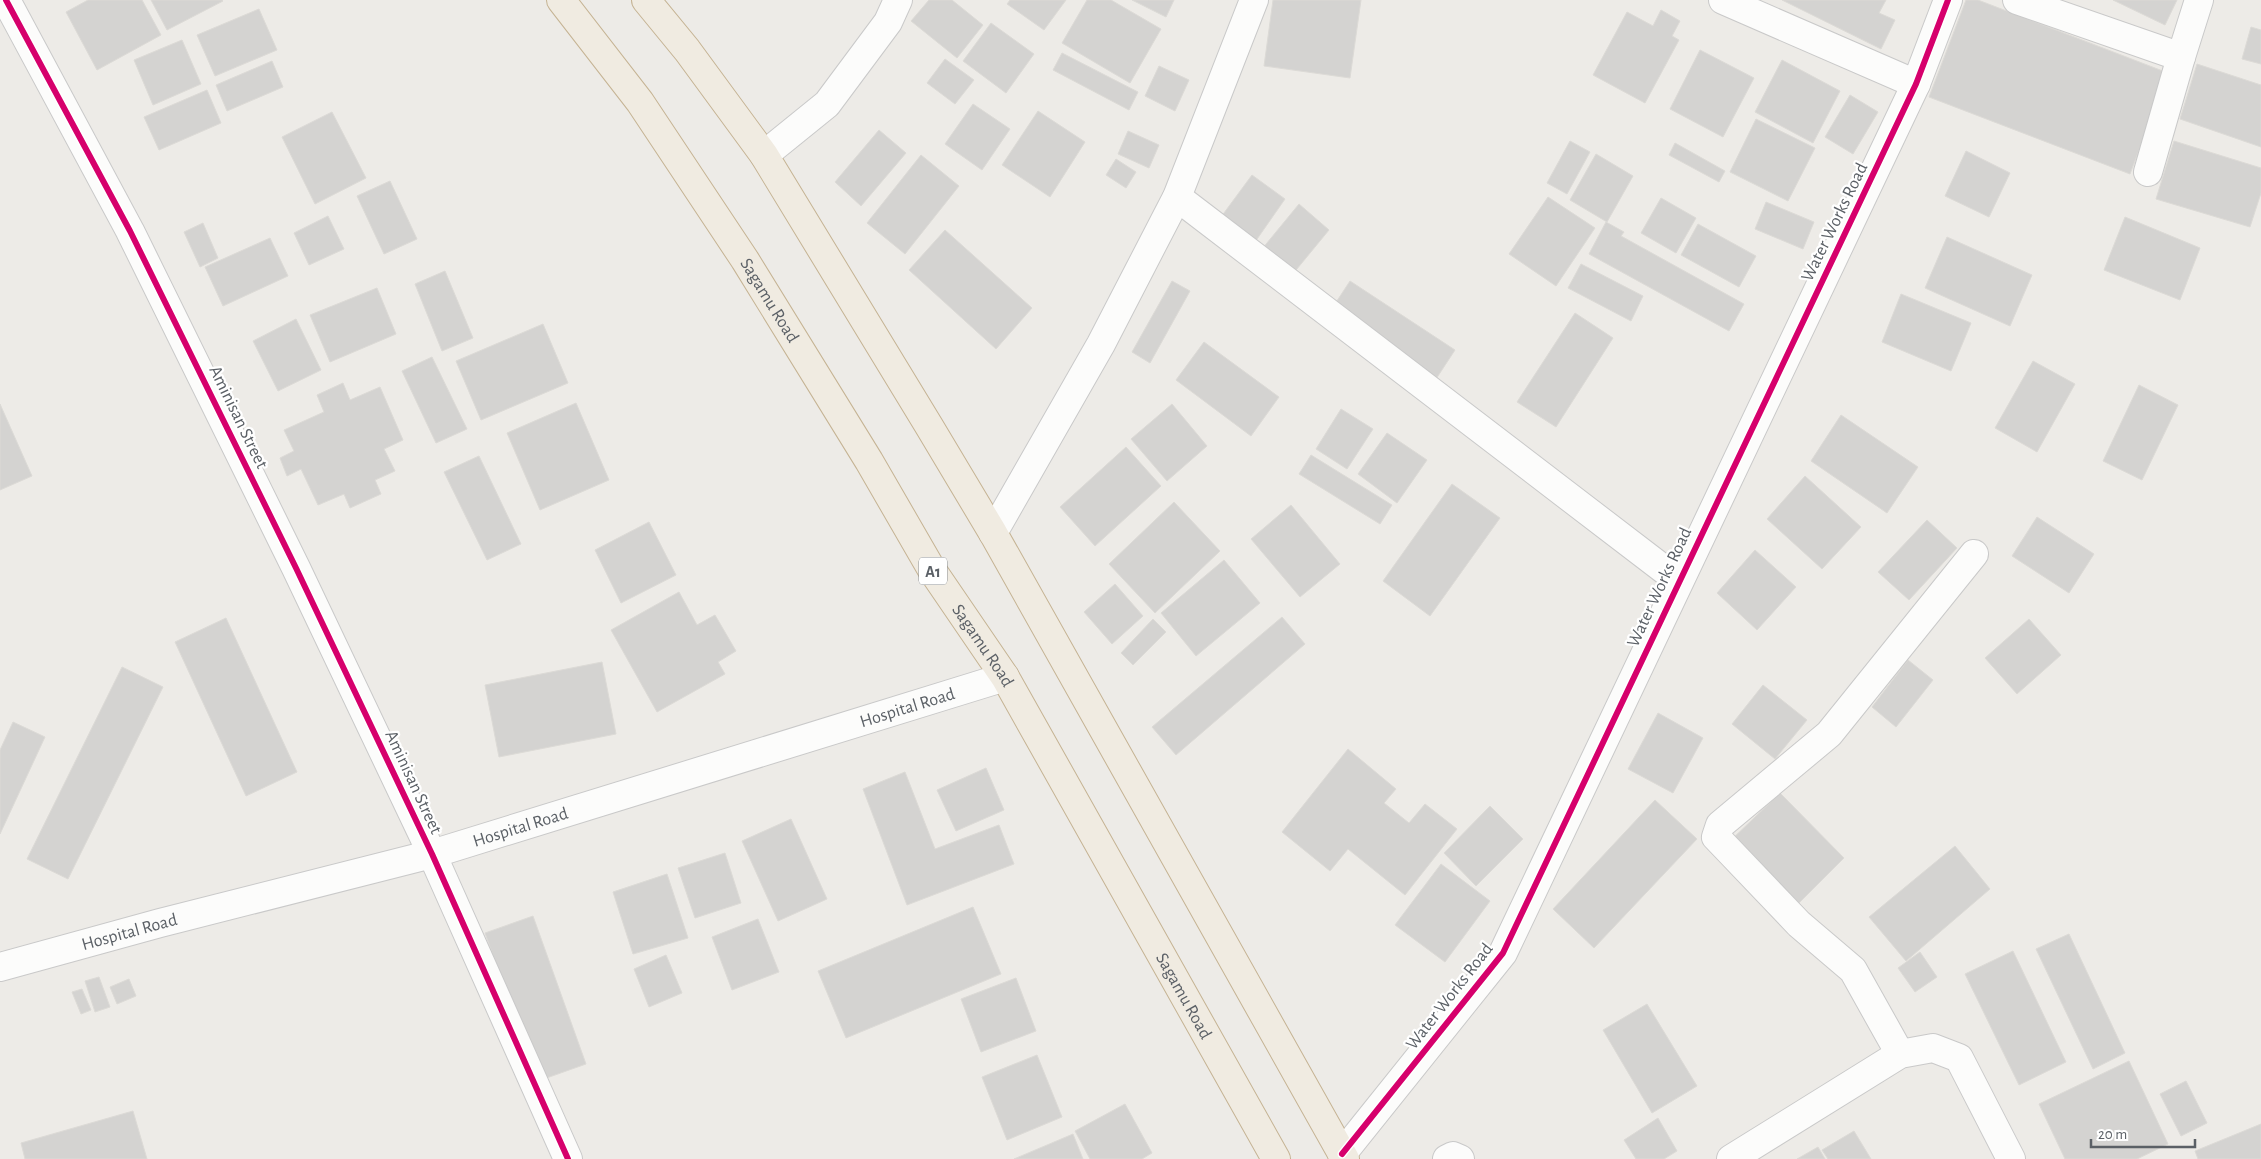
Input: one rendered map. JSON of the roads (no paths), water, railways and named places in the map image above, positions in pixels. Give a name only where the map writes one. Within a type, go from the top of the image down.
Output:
[{"type":"highway","name":"Sagamu Road","points":[[562,0],[640,102],[745,260],[868,460],[932,570],[1005,677],[1276,1159]]},
{"type":"highway","points":[[646,0],[687,50],[764,155],[993,533],[1344,1157]]},
{"type":"street","name":"Aminisan Street","points":[[6,0],[130,230],[296,568],[432,854],[568,1159]]},
{"type":"street","points":[[764,155],[827,104],[888,22],[898,0]]},
{"type":"street","points":[[993,533],[1101,344],[1177,197],[1254,0]]},
{"type":"street","points":[[1723,0],[1916,84]]},
{"type":"street","name":"Water Works Road","points":[[1344,1157],[1503,953],[1916,84],[1948,0]]},
{"type":"street","points":[[2017,0],[2181,57]]},
{"type":"street","points":[[2148,172],[2199,0]]},
{"type":"street","points":[[1177,197],[1679,581]]},
{"type":"street","points":[[1900,1054],[1853,970],[1799,924],[1716,837],[1720,825],[1828,734],[1974,554]]},
{"type":"street","name":"Hospital Road","points":[[0,967],[160,923],[432,854],[1005,677]]},
{"type":"street","points":[[1731,1159],[1900,1054],[1934,1048],[1958,1058],[2011,1159]]},
{"type":"street","points":[[1447,1159],[1454,1156],[1460,1159]]}]
